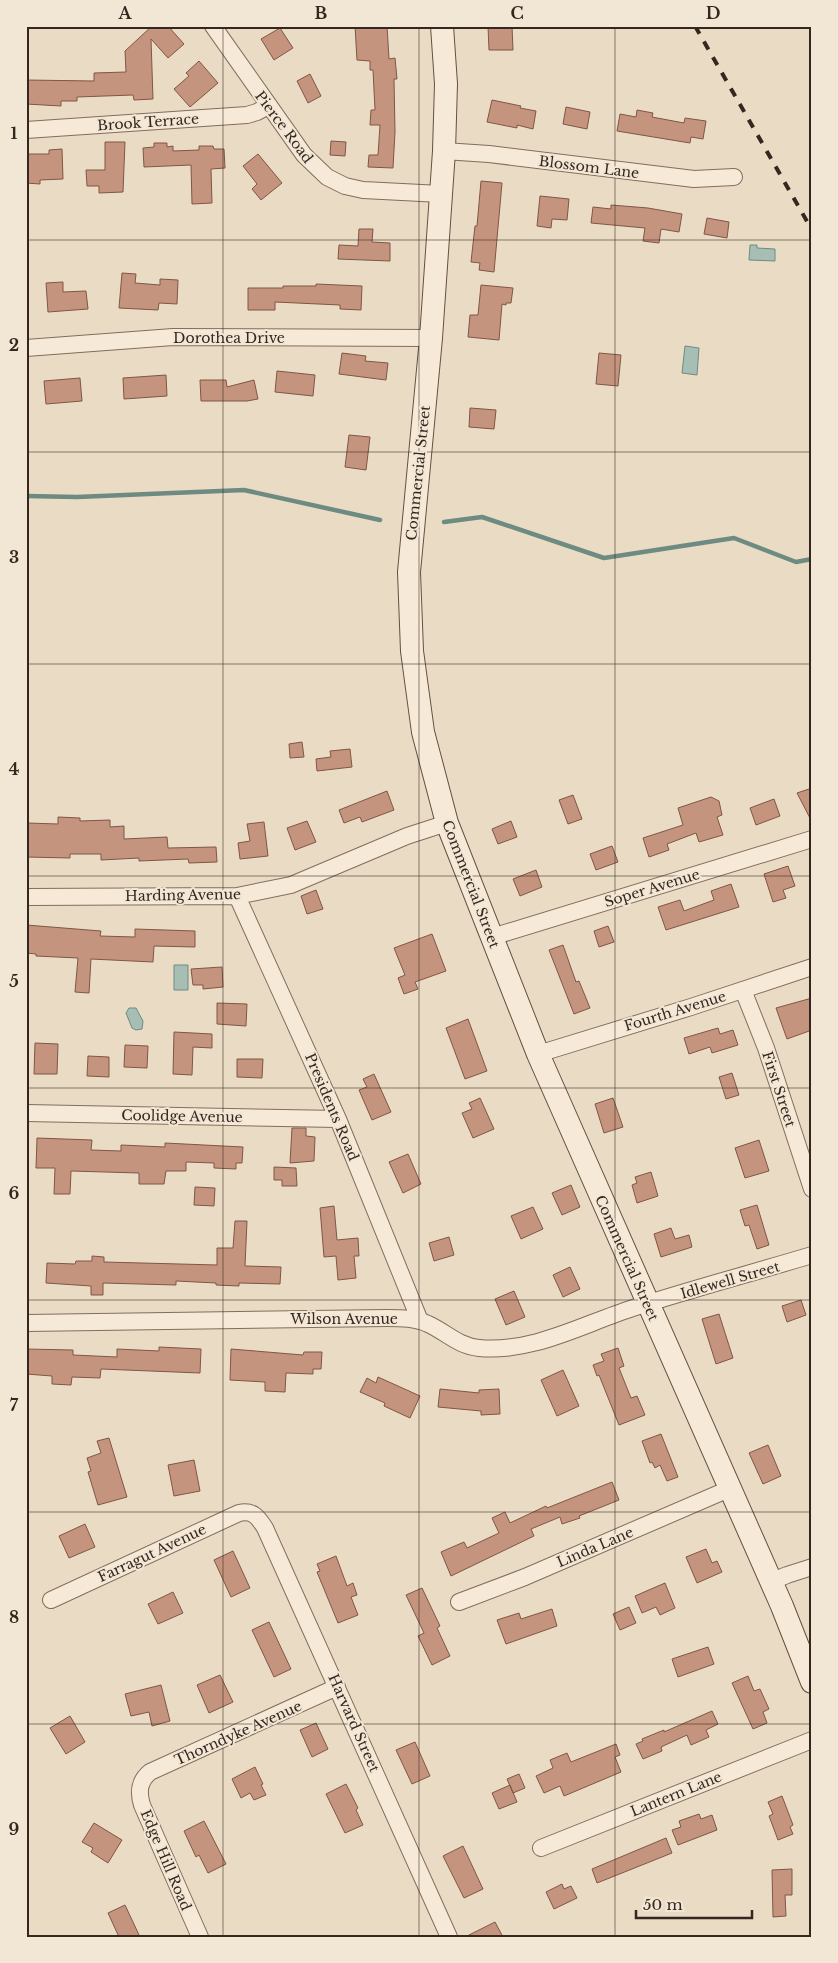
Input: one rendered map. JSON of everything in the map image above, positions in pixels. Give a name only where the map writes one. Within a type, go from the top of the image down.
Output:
[{"type":"main road","name":"Commercial Street","points":[[442,26],[446,84],[442,194],[412,540],[409,603],[413,658],[423,732],[447,823],[538,1054],[770,1582],[786,1614],[812,1682]]},
{"type":"street","name":"Pierce Road","points":[[213,26],[268,106],[311,164],[322,174],[335,182],[373,192],[442,194]]},
{"type":"street","name":"Brook Terrace","points":[[26,130],[247,115],[268,106]]},
{"type":"street","name":"Blossom Lane","points":[[444,151],[488,154],[660,176],[706,179],[734,177]]},
{"type":"street","name":"Dorothea Drive","points":[[26,348],[174,338],[431,338]]},
{"type":"street","name":"Harding Avenue","points":[[26,897],[237,896],[291,885],[407,836],[447,823]]},
{"type":"street","name":"Soper Avenue","points":[[492,937],[812,839]]},
{"type":"street","name":"Presidents Road","points":[[237,896],[338,1119],[420,1321]]},
{"type":"street","name":"Fourth Avenue","points":[[538,1054],[812,967]]},
{"type":"street","name":"First Street","points":[[743,990],[769,1057],[812,1189]]},
{"type":"street","name":"Coolidge Avenue","points":[[26,1113],[338,1119]]},
{"type":"street","name":"Idlewell Street","points":[[648,1304],[812,1255]]},
{"type":"street","name":"Wilson Avenue","points":[[26,1323],[387,1318],[420,1321],[429,1324],[455,1342],[470,1346],[502,1348],[536,1343],[648,1304]]},
{"type":"street","name":"Linda Lane","points":[[459,1602],[525,1577],[729,1488]]},
{"type":"street","name":"Farragut Avenue","points":[[51,1600],[239,1513],[253,1514]]},
{"type":"street","name":"Harvard Street","points":[[253,1514],[258,1517],[265,1528],[338,1687],[448,1937]]},
{"type":"street","points":[[770,1582],[812,1567]]},
{"type":"street","name":"Thorndyke Avenue","points":[[142,1783],[150,1772],[338,1687]]},
{"type":"street","name":"Lantern Lane","points":[[541,1848],[812,1740]]},
{"type":"street","name":"Edge Hill Road","points":[[142,1783],[140,1797],[142,1805],[200,1937]]},
{"type":"shaded area","points":[[750,245],[757,245],[757,248],[775,249],[775,261],[749,260]]},
{"type":"shaded area","points":[[685,346],[699,348],[697,375],[682,373]]},
{"type":"shaded area","points":[[174,965],[188,965],[188,990],[174,990]]},
{"type":"shaded area","points":[[129,1008],[136,1008],[143,1021],[142,1029],[136,1030],[132,1028],[126,1013]]},
{"type":"building","points":[[152,26],[168,26],[184,44],[168,58],[151,39],[153,99],[134,100],[133,95],[77,97],[77,101],[61,101],[61,106],[26,104],[26,80],[94,81],[94,73],[126,72],[125,51]]},
{"type":"building","points":[[355,26],[387,26],[389,59],[395,58],[397,79],[394,79],[395,132],[393,168],[368,167],[369,155],[378,155],[380,125],[370,125],[371,110],[375,110],[373,70],[370,70],[370,61],[357,60]]},
{"type":"building","points":[[488,26],[512,26],[513,50],[489,50]]},
{"type":"building","points":[[280,28],[293,48],[274,60],[261,39]]},
{"type":"building","points":[[199,61],[218,83],[190,107],[174,89],[189,76],[186,73]]},
{"type":"building","points":[[310,74],[321,96],[308,103],[297,81]]},
{"type":"building","points":[[492,100],[536,111],[533,129],[517,125],[517,128],[487,122]]},
{"type":"building","points":[[566,107],[590,112],[587,129],[563,124]]},
{"type":"building","points":[[637,110],[653,113],[652,117],[684,123],[685,118],[706,121],[703,139],[691,137],[690,143],[617,131],[620,114],[636,117]]},
{"type":"building","points":[[331,141],[346,142],[345,156],[330,155]]},
{"type":"building","points":[[105,142],[125,142],[123,192],[99,193],[99,186],[87,186],[86,170],[105,170]]},
{"type":"building","points":[[154,143],[167,143],[167,147],[173,146],[173,151],[199,150],[199,146],[213,146],[214,149],[224,149],[225,168],[211,169],[212,203],[192,204],[191,165],[144,167],[143,148],[154,147]]},
{"type":"building","points":[[62,149],[63,179],[40,180],[40,184],[26,183],[26,154],[49,154],[49,150]]},
{"type":"building","points":[[258,154],[282,183],[261,200],[252,189],[257,184],[243,166]]},
{"type":"building","points":[[481,181],[502,183],[494,272],[479,270],[480,263],[471,262],[475,226],[477,226]]},
{"type":"building","points":[[540,196],[569,199],[567,220],[552,219],[551,228],[537,226]]},
{"type":"building","points":[[611,205],[648,208],[682,214],[679,232],[661,229],[659,243],[643,241],[645,228],[591,223],[593,207],[611,209]]},
{"type":"building","points":[[707,218],[729,222],[727,238],[704,234]]},
{"type":"building","points":[[359,229],[373,229],[372,242],[390,243],[390,261],[338,259],[339,245],[358,246]]},
{"type":"building","points":[[122,273],[136,274],[135,283],[160,285],[160,279],[178,280],[177,304],[159,303],[158,310],[119,308]]},
{"type":"building","points":[[63,282],[63,292],[86,291],[88,309],[48,312],[46,283]]},
{"type":"building","points":[[316,284],[362,286],[361,310],[340,309],[340,305],[275,302],[275,310],[248,310],[248,288],[283,288],[283,286],[316,286]]},
{"type":"building","points":[[481,285],[513,288],[511,303],[502,304],[499,340],[468,337],[470,315],[478,315]]},
{"type":"building","points":[[342,353],[366,356],[365,361],[388,363],[386,380],[339,374]]},
{"type":"building","points":[[599,353],[621,355],[618,386],[596,384]]},
{"type":"building","points":[[277,371],[315,375],[313,396],[275,392]]},
{"type":"building","points":[[166,375],[167,396],[124,399],[123,378]]},
{"type":"building","points":[[80,378],[82,401],[46,404],[44,381]]},
{"type":"building","points":[[200,380],[226,380],[227,387],[254,380],[258,399],[247,401],[201,401]]},
{"type":"building","points":[[470,408],[496,410],[494,429],[469,427]]},
{"type":"building","points":[[349,435],[370,437],[366,470],[345,467]]},
{"type":"building","points":[[302,742],[304,757],[290,758],[289,744]]},
{"type":"building","points":[[350,749],[352,767],[317,771],[316,759],[331,757],[330,751]]},
{"type":"building","points":[[812,788],[812,822],[797,793]]},
{"type":"building","points":[[387,791],[394,810],[362,822],[360,817],[344,823],[339,810]]},
{"type":"building","points":[[573,795],[582,819],[568,824],[559,800]]},
{"type":"building","points":[[711,797],[719,801],[722,815],[717,817],[723,835],[699,842],[696,833],[667,844],[669,850],[649,857],[643,838],[683,825],[678,808]]},
{"type":"building","points":[[774,799],[780,816],[756,825],[750,808]]},
{"type":"building","points":[[58,817],[80,818],[80,821],[110,820],[110,827],[124,826],[124,839],[167,837],[168,848],[216,847],[217,862],[189,863],[188,859],[139,861],[139,858],[101,860],[101,854],[70,854],[70,858],[26,857],[27,823],[58,824]]},
{"type":"building","points":[[307,821],[316,842],[295,850],[287,828]]},
{"type":"building","points":[[511,821],[517,837],[498,844],[492,829]]},
{"type":"building","points":[[264,822],[268,856],[240,859],[238,843],[250,841],[247,824]]},
{"type":"building","points":[[612,846],[618,862],[596,870],[590,854]]},
{"type":"building","points":[[788,866],[795,886],[783,890],[786,898],[773,902],[764,874]]},
{"type":"building","points":[[536,870],[542,887],[520,896],[513,879]]},
{"type":"building","points":[[731,884],[739,907],[666,930],[658,907],[680,900],[684,911],[714,900],[711,891]]},
{"type":"building","points":[[316,890],[323,909],[307,914],[301,896]]},
{"type":"building","points":[[26,925],[101,931],[100,936],[135,937],[135,929],[195,931],[195,947],[154,946],[153,962],[91,959],[89,993],[75,992],[78,958],[36,956],[36,954],[26,953]]},
{"type":"building","points":[[608,926],[614,942],[599,947],[594,931]]},
{"type":"building","points":[[432,934],[446,971],[415,982],[418,989],[404,994],[398,978],[405,975],[394,948]]},
{"type":"building","points":[[563,945],[576,982],[579,981],[590,1008],[574,1014],[549,950]]},
{"type":"building","points":[[222,967],[223,987],[203,989],[203,985],[193,985],[191,969]]},
{"type":"building","points":[[812,998],[812,1030],[787,1039],[776,1008]]},
{"type":"building","points":[[217,1003],[247,1004],[246,1026],[217,1024]]},
{"type":"building","points":[[468,1019],[487,1071],[465,1079],[446,1028]]},
{"type":"building","points":[[718,1028],[720,1034],[733,1030],[738,1045],[712,1053],[710,1047],[689,1054],[684,1038]]},
{"type":"building","points":[[174,1032],[212,1034],[212,1048],[193,1047],[192,1075],[173,1074]]},
{"type":"building","points":[[35,1043],[58,1044],[57,1074],[34,1074]]},
{"type":"building","points":[[125,1045],[148,1046],[147,1068],[124,1067]]},
{"type":"building","points":[[88,1056],[109,1057],[109,1077],[87,1076]]},
{"type":"building","points":[[237,1059],[263,1059],[262,1078],[237,1077]]},
{"type":"building","points":[[732,1073],[739,1095],[726,1099],[719,1077]]},
{"type":"building","points":[[374,1074],[391,1112],[372,1120],[359,1090],[367,1087],[363,1079]]},
{"type":"building","points":[[480,1098],[494,1129],[473,1138],[462,1113],[472,1109],[469,1103]]},
{"type":"building","points":[[613,1098],[623,1127],[604,1133],[595,1104]]},
{"type":"building","points":[[292,1128],[306,1128],[306,1136],[315,1137],[314,1161],[290,1163]]},
{"type":"building","points":[[37,1138],[92,1140],[91,1150],[121,1151],[121,1145],[165,1147],[165,1143],[243,1147],[242,1163],[236,1163],[236,1169],[214,1168],[214,1163],[186,1162],[186,1171],[166,1171],[164,1184],[139,1184],[139,1173],[71,1171],[70,1194],[54,1194],[55,1168],[36,1168]]},
{"type":"building","points":[[759,1140],[769,1171],[745,1178],[735,1148]]},
{"type":"building","points":[[408,1154],[421,1184],[403,1193],[389,1162]]},
{"type":"building","points":[[274,1167],[296,1168],[297,1186],[282,1186],[282,1180],[274,1180]]},
{"type":"building","points":[[651,1172],[658,1196],[637,1203],[632,1185],[637,1183],[635,1177]]},
{"type":"building","points":[[571,1185],[580,1207],[562,1215],[552,1193]]},
{"type":"building","points":[[195,1187],[215,1188],[214,1206],[194,1205]]},
{"type":"building","points":[[757,1205],[769,1245],[757,1249],[749,1225],[745,1226],[740,1210]]},
{"type":"building","points":[[334,1206],[337,1240],[358,1238],[359,1256],[354,1256],[356,1278],[338,1280],[336,1256],[324,1257],[320,1208]]},
{"type":"building","points":[[533,1207],[543,1229],[521,1239],[511,1216]]},
{"type":"building","points":[[235,1221],[247,1221],[245,1266],[281,1267],[280,1284],[239,1283],[239,1286],[176,1281],[176,1285],[103,1283],[103,1295],[91,1295],[91,1286],[46,1283],[47,1263],[75,1264],[76,1261],[92,1261],[92,1256],[104,1257],[104,1262],[217,1265],[217,1248],[233,1248]]},
{"type":"building","points":[[671,1228],[675,1239],[689,1235],[692,1247],[661,1257],[654,1234]]},
{"type":"building","points":[[449,1237],[454,1255],[434,1261],[429,1243]]},
{"type":"building","points":[[570,1267],[580,1289],[563,1297],[553,1275]]},
{"type":"building","points":[[514,1291],[525,1317],[506,1325],[495,1299]]},
{"type":"building","points":[[801,1300],[806,1315],[787,1322],[782,1306]]},
{"type":"building","points":[[719,1314],[733,1358],[716,1364],[702,1319]]},
{"type":"building","points":[[159,1347],[201,1349],[200,1373],[101,1369],[100,1378],[72,1377],[71,1385],[52,1384],[52,1376],[26,1374],[26,1349],[73,1350],[73,1355],[117,1357],[117,1349],[159,1351]]},
{"type":"building","points":[[618,1348],[624,1366],[619,1368],[631,1398],[637,1396],[645,1415],[619,1425],[599,1375],[597,1376],[593,1365],[604,1361],[601,1354]]},
{"type":"building","points":[[231,1349],[303,1355],[304,1352],[322,1352],[321,1369],[313,1369],[313,1374],[286,1373],[285,1392],[265,1391],[265,1382],[230,1380]]},
{"type":"building","points":[[563,1370],[579,1406],[557,1416],[541,1380]]},
{"type":"building","points":[[378,1377],[420,1396],[410,1418],[384,1406],[385,1403],[360,1392],[367,1378],[376,1383]]},
{"type":"building","points":[[440,1389],[479,1393],[479,1390],[499,1389],[500,1414],[481,1415],[481,1411],[438,1407]]},
{"type":"building","points":[[661,1434],[678,1477],[667,1481],[660,1465],[655,1468],[652,1462],[650,1463],[642,1441]]},
{"type":"building","points":[[109,1438],[127,1497],[98,1505],[88,1472],[91,1471],[87,1458],[101,1453],[97,1441]]},
{"type":"building","points":[[768,1445],[781,1476],[763,1484],[749,1453]]},
{"type":"building","points":[[194,1460],[200,1491],[174,1496],[168,1465]]},
{"type":"building","points":[[612,1482],[619,1500],[562,1524],[560,1517],[531,1529],[534,1536],[451,1576],[441,1552],[464,1542],[467,1548],[499,1533],[492,1518],[505,1512],[510,1523],[546,1506],[547,1508]]},
{"type":"building","points":[[85,1524],[95,1547],[69,1558],[59,1536]]},
{"type":"building","points":[[706,1549],[712,1563],[717,1561],[722,1572],[697,1583],[686,1557]]},
{"type":"building","points":[[233,1551],[250,1588],[231,1597],[214,1560]]},
{"type":"building","points":[[336,1556],[347,1586],[353,1583],[357,1595],[351,1597],[358,1615],[338,1623],[317,1572],[320,1571],[317,1564]]},
{"type":"building","points":[[665,1583],[675,1608],[660,1615],[656,1607],[642,1613],[635,1596]]},
{"type":"building","points":[[422,1588],[440,1626],[437,1628],[450,1656],[432,1665],[418,1636],[424,1633],[406,1595]]},
{"type":"building","points":[[173,1592],[183,1613],[158,1624],[148,1604]]},
{"type":"building","points":[[629,1607],[636,1623],[620,1630],[613,1614]]},
{"type":"building","points":[[552,1609],[557,1626],[506,1644],[497,1620],[519,1613],[521,1619]]},
{"type":"building","points":[[269,1622],[291,1669],[274,1677],[252,1630]]},
{"type":"building","points":[[708,1647],[714,1664],[678,1677],[672,1659]]},
{"type":"building","points":[[220,1675],[233,1702],[209,1713],[197,1685]]},
{"type":"building","points":[[748,1676],[754,1691],[760,1689],[769,1709],[763,1712],[767,1723],[753,1729],[732,1683]]},
{"type":"building","points":[[161,1685],[170,1721],[152,1726],[149,1712],[131,1716],[125,1694]]},
{"type":"building","points":[[712,1711],[718,1724],[706,1730],[709,1737],[691,1745],[687,1735],[661,1747],[662,1751],[643,1759],[636,1744],[643,1741],[642,1739],[664,1730],[664,1732]]},
{"type":"building","points":[[70,1716],[85,1742],[66,1754],[50,1728]]},
{"type":"building","points":[[316,1723],[328,1749],[312,1757],[300,1730]]},
{"type":"building","points":[[415,1742],[430,1776],[412,1784],[396,1750]]},
{"type":"building","points":[[616,1744],[620,1755],[615,1757],[621,1772],[564,1796],[560,1786],[544,1793],[536,1776],[553,1768],[550,1760],[567,1753],[571,1762]]},
{"type":"building","points":[[255,1767],[266,1795],[254,1800],[250,1793],[241,1798],[232,1779]]},
{"type":"building","points":[[519,1774],[525,1788],[513,1793],[507,1779]]},
{"type":"building","points":[[346,1784],[358,1808],[356,1810],[363,1825],[345,1833],[326,1794]]},
{"type":"building","points":[[510,1785],[517,1802],[499,1809],[492,1793]]},
{"type":"building","points":[[782,1796],[793,1825],[790,1827],[793,1834],[778,1840],[769,1816],[773,1814],[768,1802]]},
{"type":"building","points":[[699,1814],[701,1819],[712,1815],[717,1830],[678,1845],[672,1830],[681,1827],[679,1821]]},
{"type":"building","points":[[204,1821],[226,1864],[208,1873],[199,1855],[196,1857],[184,1831]]},
{"type":"building","points":[[94,1823],[122,1840],[108,1863],[91,1852],[93,1848],[82,1842]]},
{"type":"building","points":[[666,1838],[672,1853],[597,1883],[592,1869]]},
{"type":"building","points":[[463,1846],[483,1889],[464,1898],[443,1856]]},
{"type":"building","points":[[792,1869],[792,1895],[785,1895],[786,1916],[773,1917],[772,1870]]},
{"type":"building","points":[[562,1884],[564,1889],[571,1886],[577,1898],[554,1909],[546,1892]]},
{"type":"building","points":[[125,1905],[140,1937],[119,1937],[108,1913]]},
{"type":"building","points":[[495,1922],[503,1937],[465,1937]]},
{"type":"waterway","points":[[26,496],[77,497],[244,490],[380,520]]},
{"type":"waterway","points":[[444,522],[482,517],[604,558],[734,538],[796,562],[812,559]]},
{"type":"railway","points":[[695,26],[812,230]]}]
